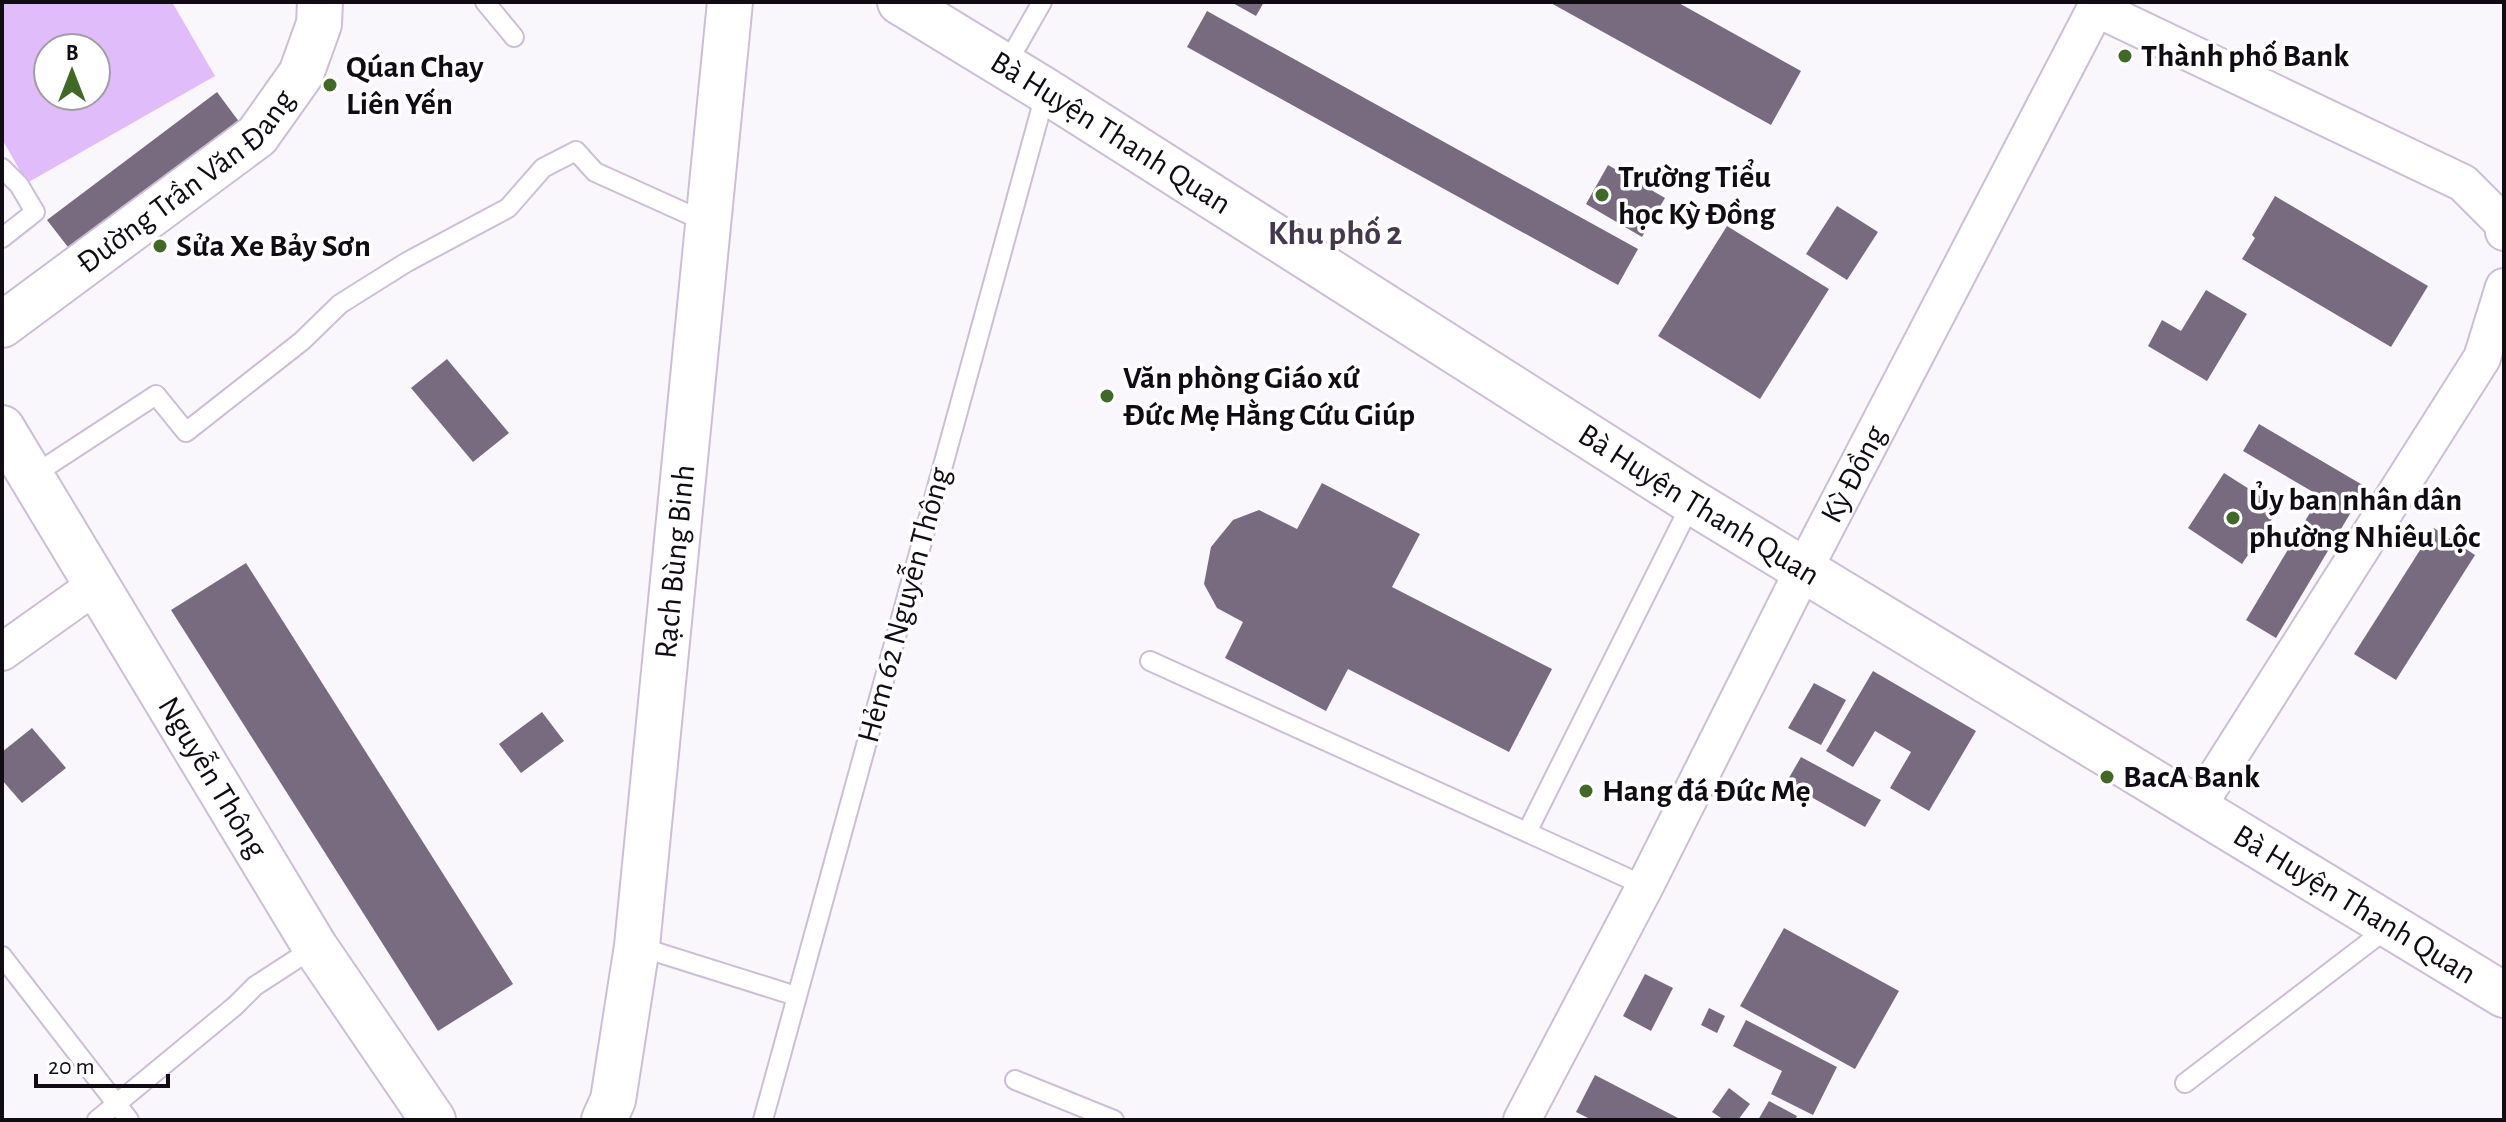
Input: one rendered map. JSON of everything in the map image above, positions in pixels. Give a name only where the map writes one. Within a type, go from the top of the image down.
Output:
[{"type":"street","name":"Đường Trần Văn Đang","points":[[2,325],[257,136],[301,74],[319,24],[320,2]]},
{"type":"street","name":"Rạch Bùng Binh","points":[[604,1120],[613,1100],[637,946],[730,2]]},
{"type":"street","name":"Bà Huyện Thanh Quan","points":[[900,2],[1046,91],[1803,571],[2504,995]]},
{"type":"street","points":[[2098,5],[2463,183],[2503,223],[2504,232]]},
{"type":"street","name":"Kỳ Ðồng","points":[[1522,1120],[2098,5]]},
{"type":"street","points":[[2197,807],[2482,358],[2504,287]]},
{"type":"street","name":"Nguyễn Thông","points":[[2,428],[315,947],[433,1120]]},
{"type":"street","points":[[2,652],[96,585]]},
{"type":"lane","points":[[485,2],[514,37]]},
{"type":"lane","points":[[1005,67],[1042,2]]},
{"type":"lane","name":"Hẻm 62 Nguyễn Thông","points":[[763,1120],[1046,91]]},
{"type":"lane","points":[[31,476],[156,395],[186,432],[302,341],[340,304],[407,262],[508,208],[543,168],[576,151],[595,172],[708,223]]},
{"type":"lane","points":[[2,168],[19,185],[35,212],[2,238]]},
{"type":"lane","points":[[1527,832],[1692,502]]},
{"type":"lane","points":[[1150,661],[1645,886]]},
{"type":"lane","points":[[2185,1083],[2391,926]]},
{"type":"lane","points":[[637,946],[796,996]]},
{"type":"lane","points":[[97,1120],[255,986],[315,947]]},
{"type":"lane","points":[[2,956],[129,1120]]},
{"type":"lane","points":[[1015,1080],[1114,1120]]},
{"type":"shaded area","points":[[2,2],[172,2],[215,76],[27,183],[2,139]]},
{"type":"building","points":[[1231,2],[1264,2],[1256,16]]},
{"type":"building","points":[[1549,2],[1677,2],[1801,71],[1771,125]]},
{"type":"building","points":[[1207,11],[1638,249],[1618,285],[1187,47]]},
{"type":"building","points":[[217,92],[240,123],[71,251],[47,220]]},
{"type":"building","points":[[1608,165],[1665,198],[1642,237],[1586,204]]},
{"type":"building","points":[[2275,196],[2428,286],[2391,347],[2242,259]]},
{"type":"building","points":[[1837,206],[1878,232],[1847,280],[1806,254]]},
{"type":"building","points":[[1727,226],[1829,289],[1760,399],[1658,336]]},
{"type":"building","points":[[2206,290],[2247,314],[2207,381],[2148,346],[2162,320],[2181,331]]},
{"type":"building","points":[[447,359],[509,433],[473,462],[411,388]]},
{"type":"building","points":[[2259,424],[2366,487],[2276,638],[2246,620],[2320,496],[2243,451]]},
{"type":"building","name":"Ủy ban nhân dân phường Nhiêu Lộc","points":[[2224,473],[2279,508],[2242,564],[2188,528]]},
{"type":"building","points":[[1322,483],[1420,534],[1392,587],[1552,669],[1509,752],[1348,669],[1326,711],[1225,658],[1243,622],[1217,608],[1204,584],[1211,547],[1233,520],[1259,510],[1297,529]]},
{"type":"building","points":[[2434,528],[2475,555],[2396,680],[2354,654]]},
{"type":"building","points":[[246,563],[513,984],[438,1031],[171,610]]},
{"type":"building","points":[[1873,671],[1976,731],[1929,811],[1890,788],[1911,752],[1875,731],[1853,767],[1826,751]]},
{"type":"building","points":[[1814,683],[1846,700],[1821,745],[1788,728]]},
{"type":"building","points":[[542,712],[564,741],[521,773],[499,744]]},
{"type":"building","points":[[32,728],[66,768],[22,803],[2,780],[2,752]]},
{"type":"building","points":[[1801,757],[1881,800],[1865,827],[1786,783]]},
{"type":"building","points":[[1784,928],[1899,991],[1855,1069],[1740,1006]]},
{"type":"building","points":[[1645,974],[1673,988],[1651,1031],[1623,1016]]},
{"type":"building","points":[[1709,1008],[1725,1016],[1717,1033],[1701,1025]]},
{"type":"building","points":[[1746,1020],[1837,1067],[1813,1115],[1771,1094],[1782,1071],[1733,1046]]},
{"type":"building","points":[[1595,1075],[1677,1120],[1592,1120],[1576,1112]]},
{"type":"building","points":[[1729,1088],[1750,1104],[1738,1120],[1724,1120],[1712,1112]]},
{"type":"building","points":[[1769,1101],[1797,1116],[1795,1120],[1758,1120]]},
{"type":"place","name":"Thành phố Bank","points":[[2125,56]]},
{"type":"place","name":"Qúan Chay Liên Yến","points":[[330,85]]},
{"type":"place","name":"Trường Tiểu học Kỳ Đồng","points":[[1602,195]]},
{"type":"place","name":"Sửa Xe Bảy Sơn","points":[[160,246]]},
{"type":"place","name":"Văn phòng Giáo xứ Đức Mẹ Hằng Cứu Giúp","points":[[1107,396]]},
{"type":"place","name":"Ủy ban nhân dân phường Nhiêu Lộc","points":[[2233,518]]},
{"type":"place","name":"BacA Bank","points":[[2107,777]]},
{"type":"place","name":"Hang đá Đức Mẹ","points":[[1586,791]]},
{"type":"district","name":"Khu phố 2","points":[[1335,234]]}]
